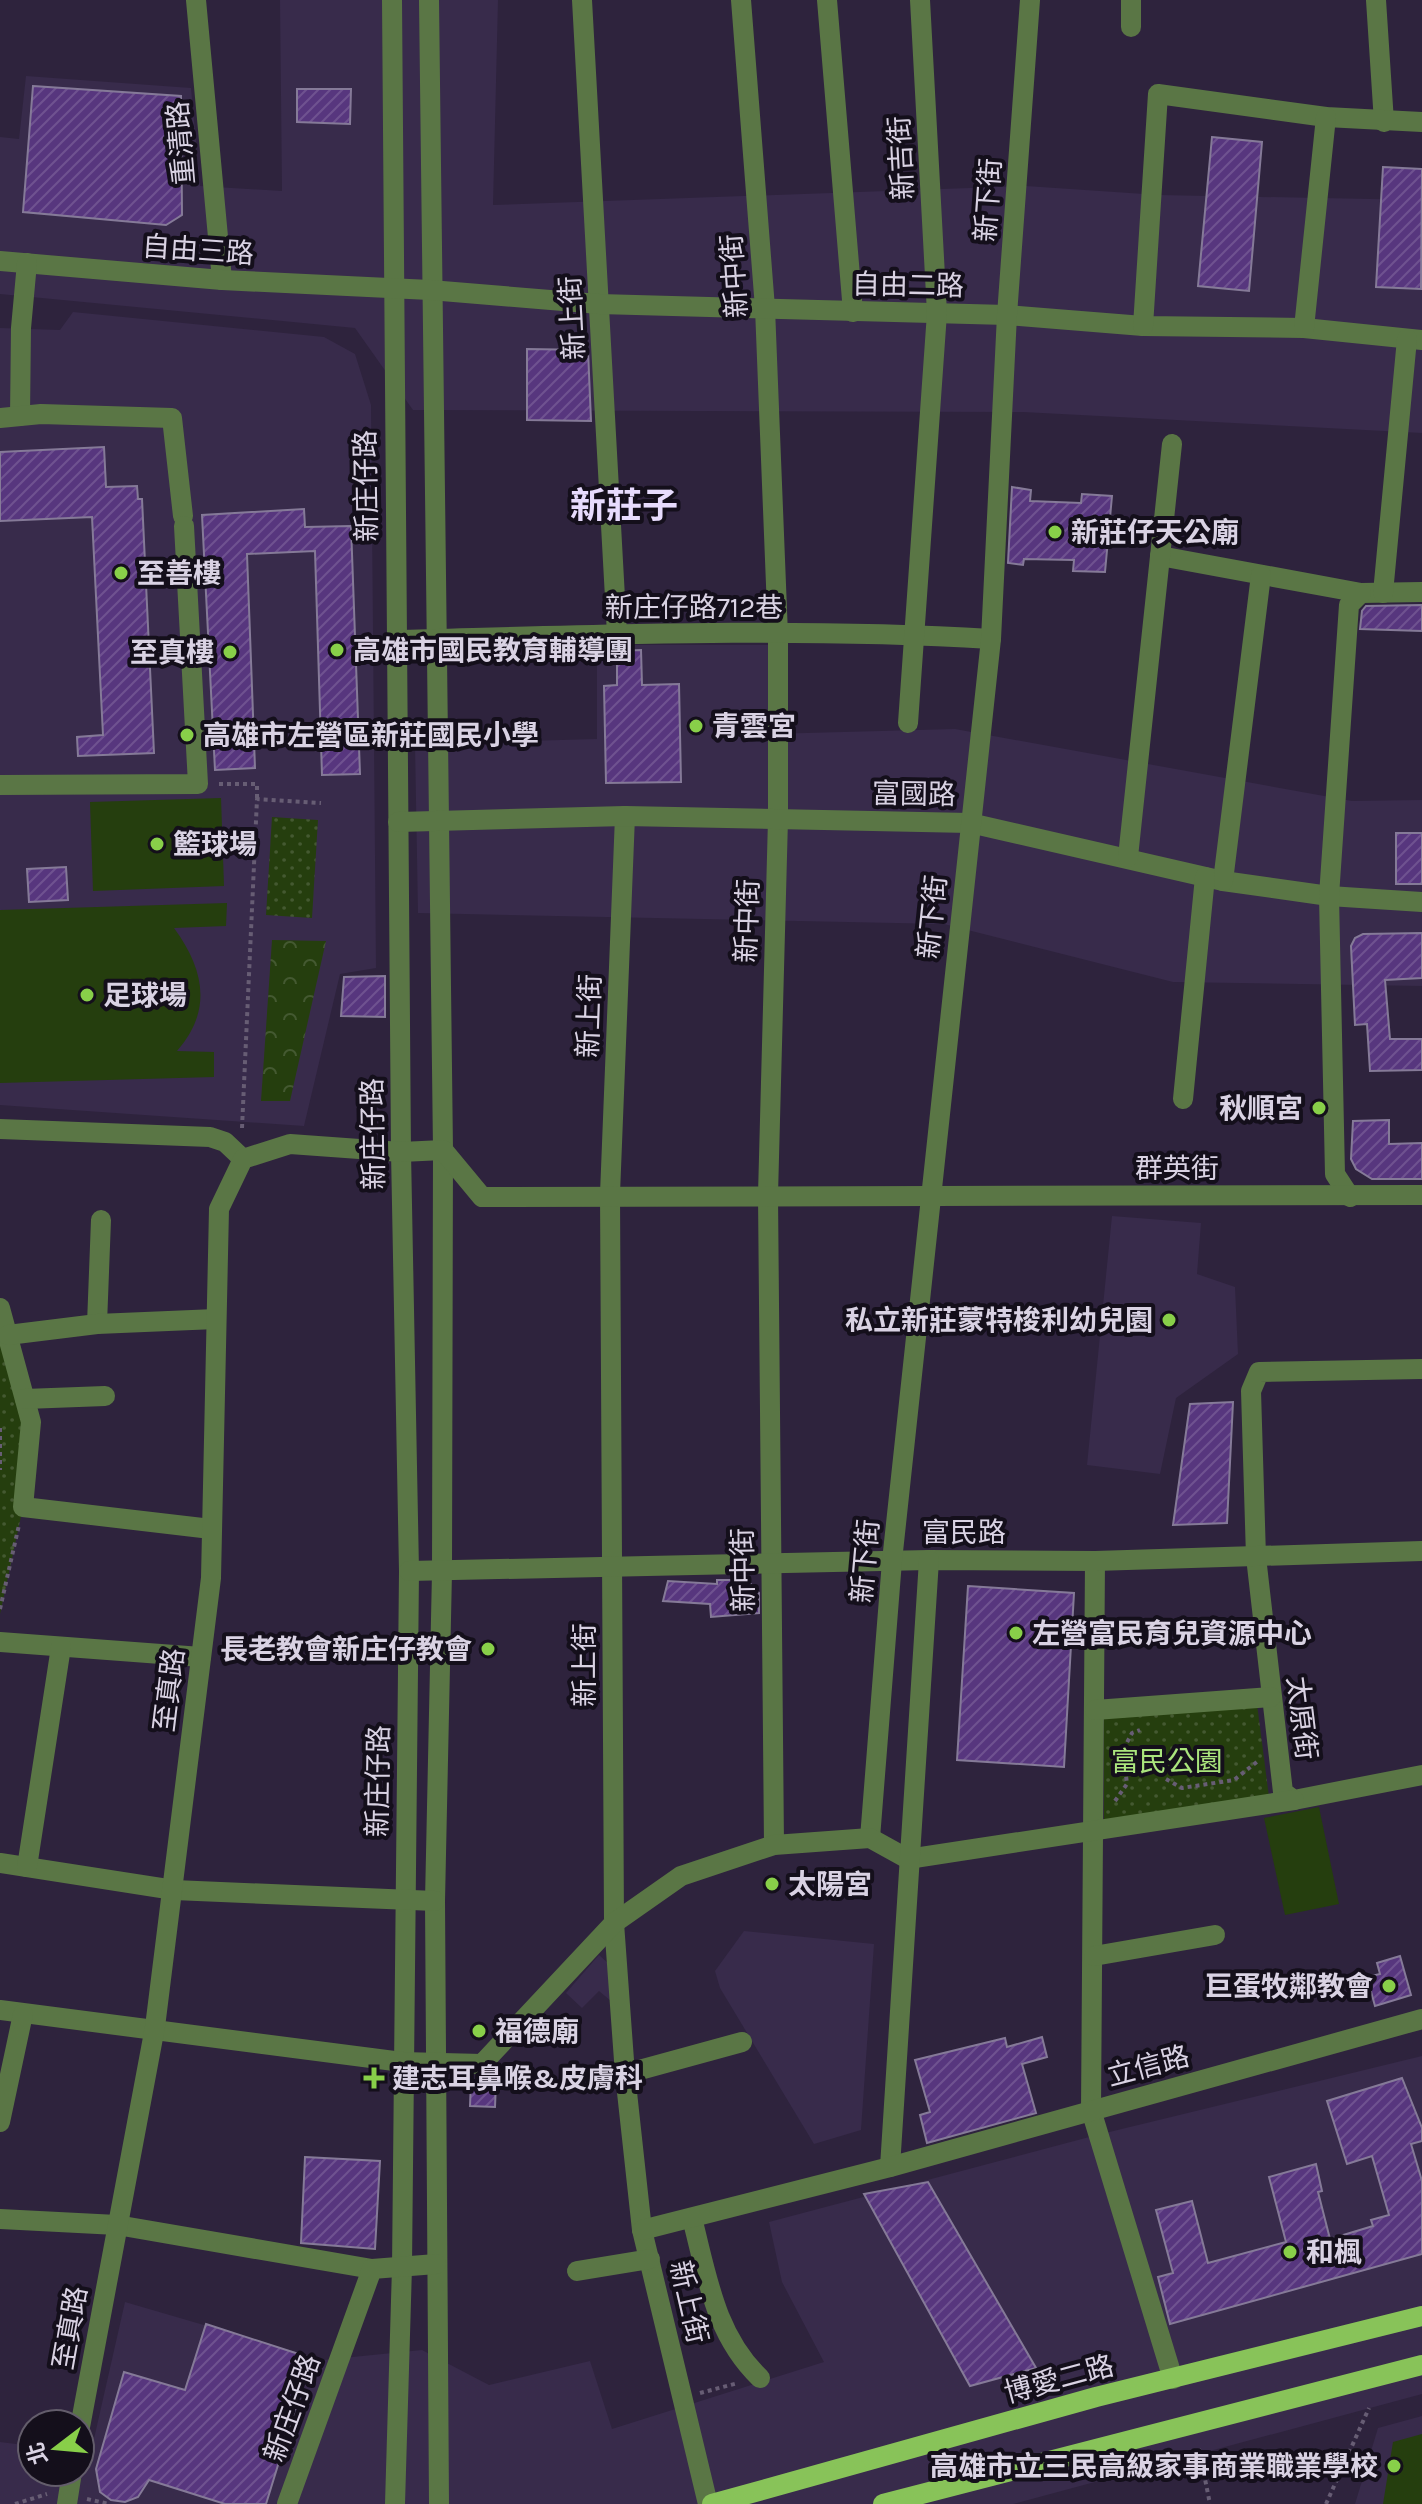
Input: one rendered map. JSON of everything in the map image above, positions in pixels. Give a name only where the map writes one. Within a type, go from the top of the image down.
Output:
[{"type":"main road","name":"博愛二路","points":[[710,2504],[1173,2379],[1422,2316]]},
{"type":"main road","points":[[883,2504],[1422,2365]]},
{"type":"street","name":"重清路","points":[[196,0],[222,280]]},
{"type":"street","name":"新庄仔路","points":[[392,0],[401,1152],[409,1571],[402,2267],[395,2504]]},
{"type":"street","points":[[429,0],[430,290],[443,1150],[442,1572],[435,1901],[439,2504]]},
{"type":"street","name":"新上街","points":[[582,0],[617,634]]},
{"type":"street","name":"新中街","points":[[741,0],[765,308],[778,635],[778,819],[768,1195],[774,1845]]},
{"type":"street","points":[[827,0],[853,312]]},
{"type":"street","name":"新吉街","points":[[908,723],[937,313],[920,0]]},
{"type":"street","name":"新下街","points":[[870,1838],[892,1561],[991,639],[1007,315],[1030,0]]},
{"type":"street","points":[[1131,0],[1131,27]]},
{"type":"street","points":[[1376,0],[1384,122]]},
{"type":"street","points":[[1143,326],[1158,94],[1326,117],[1422,122]]},
{"type":"street","points":[[1304,328],[1326,117]]},
{"type":"street","name":"自由三路","points":[[0,261],[222,280],[392,289]]},
{"type":"street","points":[[0,785],[198,784],[183,521],[172,418],[10,417],[27,263]]},
{"type":"street","name":"自由二路","points":[[392,289],[599,304],[1007,315],[1143,326],[1304,328],[1414,339]]},
{"type":"street","points":[[1383,593],[1414,339]]},
{"type":"street","points":[[1128,857],[1172,444]]},
{"type":"street","points":[[1160,556],[1361,593],[1422,592]]},
{"type":"street","points":[[1183,1099],[1261,575]]},
{"type":"street","points":[[1350,1197],[1335,1174],[1329,896],[1349,605],[1361,593]]},
{"type":"street","name":"新庄仔路712巷","points":[[396,640],[617,634],[914,634],[991,639]]},
{"type":"street","name":"新上街","points":[[625,816],[610,1194],[614,1923],[625,2074],[642,2230],[710,2504]]},
{"type":"street","name":"富國路","points":[[398,822],[625,816],[970,823],[1214,879],[1329,896],[1422,902]]},
{"type":"street","points":[[0,1129],[210,1137],[225,1142],[243,1159],[290,1144],[401,1152],[443,1150]]},
{"type":"street","name":"群英街","points":[[443,1150],[482,1197],[610,1194],[1422,1195]]},
{"type":"street","name":"至真路","points":[[83,2408],[155,2027],[174,1890],[211,1578],[219,1209],[243,1159]]},
{"type":"street","points":[[97,1324],[101,1220]]},
{"type":"street","points":[[0,1308],[31,1422],[23,1507],[211,1529]]},
{"type":"street","points":[[8,1335],[97,1324],[216,1319]]},
{"type":"street","name":"太原街","points":[[1422,1369],[1259,1372],[1251,1391],[1256,1557],[1283,1792],[1294,1800],[1422,1775]]},
{"type":"street","points":[[25,1399],[105,1396]]},
{"type":"street","name":"富民路","points":[[409,1571],[771,1566],[929,1560],[1095,1561],[1422,1551]]},
{"type":"street","points":[[890,2167],[929,1560]]},
{"type":"street","points":[[1095,1561],[1091,2110],[1173,2379]]},
{"type":"street","points":[[0,1642],[201,1657]]},
{"type":"street","points":[[27,1867],[61,1647]]},
{"type":"street","points":[[1095,1710],[1271,1697]]},
{"type":"street","points":[[0,2010],[155,2027],[402,2062],[482,2064],[614,1923],[681,1876],[774,1845],[870,1838],[908,1859],[1294,1800]]},
{"type":"street","points":[[0,1863],[174,1890],[404,1903],[435,1901]]},
{"type":"street","points":[[1094,1956],[1215,1935]]},
{"type":"street","points":[[0,2122],[23,2014]]},
{"type":"street","name":"立信路","points":[[642,2230],[890,2167],[1422,2019]]},
{"type":"street","points":[[625,2074],[742,2042]]},
{"type":"street","points":[[692,2218],[727,2339],[739,2358],[760,2378]]},
{"type":"street","points":[[0,2219],[117,2225],[372,2269],[436,2264]]},
{"type":"street","points":[[577,2271],[650,2259]]},
{"type":"street","name":"新庄仔路","points":[[287,2504],[372,2269]]},
{"type":"path","points":[[198,784],[257,784],[243,1159]]},
{"type":"path","points":[[257,799],[321,803]]},
{"type":"path","points":[[0,1428],[0,1470]]},
{"type":"path","points":[[0,1609],[23,1507]]},
{"type":"path","points":[[1095,1828],[1127,1784],[1123,1750],[1132,1733],[1146,1727]]},
{"type":"path","points":[[1166,1779],[1182,1788],[1234,1780],[1258,1764],[1256,1751]]},
{"type":"path","points":[[682,2397],[760,2378]]},
{"type":"path","points":[[1326,2504],[1369,2408]]},
{"type":"path","points":[[1199,2449],[1210,2504]]},
{"type":"path","points":[[15,2504],[43,2494]]},
{"type":"shaded area","points":[[280,0],[498,0],[493,205],[1026,186],[1159,195],[1422,200],[1422,433],[1023,412],[413,410],[355,328],[0,294],[0,137],[19,139],[26,76],[191,88],[200,186],[282,191]]},
{"type":"shaded area","name":"高雄市左營區新莊國民小學","points":[[73,312],[324,337],[355,354],[371,405],[376,968],[340,974],[304,1126],[0,1105],[0,328],[60,330]]},
{"type":"shaded area","points":[[597,645],[768,645],[769,734],[955,729],[1352,801],[1422,800],[1422,986],[1173,982],[944,924],[418,913],[415,744],[597,739]]},
{"type":"shaded area","name":"私立新莊蒙特梭利幼兒園","points":[[1112,1216],[1201,1223],[1197,1274],[1235,1287],[1238,1354],[1176,1398],[1160,1474],[1087,1465]]},
{"type":"shaded area","points":[[744,1931],[874,1944],[861,2130],[814,2144],[720,1988],[715,1971]]},
{"type":"shaded area","points":[[599,1955],[610,1965],[611,2001],[599,1991],[582,2008],[566,1993]]},
{"type":"shaded area","points":[[1422,2056],[1422,2394],[1013,2504],[0,2504],[0,2442],[16,2444],[16,2488],[96,2488],[96,2430],[125,2302],[323,2360],[422,2350],[489,2385],[590,2361],[612,2429],[824,2362],[782,2282],[769,2222],[1093,2136]]},
{"type":"shaded area","name":"高雄市立三民高級家事商業職業學校","points":[[1422,2416],[1422,2504],[1355,2504],[1378,2428]]},
{"type":"green space","name":"籃球場","points":[[221,798],[224,886],[93,891],[90,802]]},
{"type":"green space","points":[[272,817],[318,820],[312,918],[266,915]]},
{"type":"green space","points":[[227,903],[226,926],[174,928],[192,959],[200,990],[196,1020],[177,1051],[214,1052],[214,1077],[0,1083],[0,910]]},
{"type":"green space","points":[[272,940],[326,941],[290,1101],[261,1101]]},
{"type":"green space","points":[[0,1308],[31,1422],[23,1507],[0,1614]]},
{"type":"green space","name":"富民公園","points":[[1257,1704],[1269,1797],[1104,1821],[1104,1717]]},
{"type":"green space","points":[[1319,1807],[1339,1904],[1285,1915],[1264,1818]]},
{"type":"green space","points":[[1422,2434],[1422,2504],[1383,2504],[1393,2442]]},
{"type":"building","points":[[33,86],[181,96],[182,215],[166,225],[23,212]]},
{"type":"building","points":[[297,89],[351,89],[350,124],[297,122]]},
{"type":"building","points":[[1212,137],[1262,142],[1249,291],[1198,286]]},
{"type":"building","points":[[1383,167],[1422,169],[1421,289],[1376,287]]},
{"type":"building","points":[[527,349],[588,350],[591,421],[527,420]]},
{"type":"building","name":"至善樓","points":[[104,447],[106,487],[137,486],[138,499],[142,499],[154,753],[78,756],[77,737],[103,735],[92,517],[0,521],[0,452]]},
{"type":"building","name":"新莊仔天公廟","points":[[1012,487],[1031,490],[1030,501],[1081,503],[1082,494],[1112,496],[1105,572],[1073,571],[1074,560],[1024,559],[1023,565],[1008,563]]},
{"type":"building","points":[[304,509],[305,527],[351,526],[360,774],[322,775],[315,551],[247,554],[255,768],[215,770],[202,515]]},
{"type":"building","points":[[1422,605],[1422,631],[1360,629],[1362,611],[1366,606]]},
{"type":"building","points":[[641,650],[642,685],[679,684],[681,782],[606,783],[604,686],[617,685],[617,651]]},
{"type":"building","points":[[1396,833],[1422,833],[1422,884],[1396,884]]},
{"type":"building","points":[[66,867],[68,900],[29,902],[27,869]]},
{"type":"building","points":[[1422,933],[1422,978],[1385,980],[1390,1039],[1422,1039],[1422,1070],[1370,1071],[1367,1024],[1355,1025],[1351,946],[1355,938],[1363,934]]},
{"type":"building","points":[[385,976],[385,1017],[341,1016],[344,977]]},
{"type":"building","points":[[1389,1120],[1389,1144],[1422,1143],[1422,1179],[1372,1179],[1356,1169],[1351,1159],[1353,1121]]},
{"type":"building","points":[[1233,1402],[1227,1523],[1173,1525],[1190,1404]]},
{"type":"building","points":[[717,1580],[747,1580],[759,1593],[759,1613],[711,1617],[710,1604],[663,1601],[668,1581],[717,1584]]},
{"type":"building","points":[[968,1586],[1074,1593],[1064,1767],[957,1760]]},
{"type":"building","name":"巨蛋牧鄰教會","points":[[1400,1956],[1411,1995],[1375,2006],[1367,1977],[1380,1974],[1377,1963]]},
{"type":"building","points":[[1042,2037],[1047,2057],[1022,2064],[1036,2113],[927,2143],[920,2115],[930,2112],[915,2060],[1005,2038],[1007,2047]]},
{"type":"building","points":[[1402,2078],[1422,2128],[1422,2141],[1411,2144],[1422,2181],[1422,2254],[1170,2324],[1158,2277],[1173,2273],[1156,2210],[1192,2201],[1208,2263],[1286,2242],[1269,2177],[1316,2164],[1322,2191],[1318,2192],[1330,2239],[1373,2226],[1371,2220],[1389,2215],[1372,2156],[1347,2164],[1327,2101]]},
{"type":"building","points":[[471,2081],[496,2082],[495,2107],[470,2106]]},
{"type":"building","points":[[305,2157],[380,2161],[375,2249],[301,2243]]},
{"type":"building","points":[[928,2182],[1036,2368],[970,2386],[864,2194]]},
{"type":"building","points":[[206,2324],[311,2358],[266,2504],[225,2504],[149,2480],[138,2497],[125,2502],[111,2500],[100,2492],[96,2469],[124,2372],[185,2390]]},
{"type":"place","name":"新莊仔天公廟","points":[[1055,532]]},
{"type":"place","name":"至善樓","points":[[121,573]]},
{"type":"place","name":"高雄市國民教育輔導團","points":[[337,650]]},
{"type":"place","name":"至真樓","points":[[230,652]]},
{"type":"place","name":"青雲宮","points":[[696,726]]},
{"type":"place","name":"高雄市左營區新莊國民小學","points":[[187,735]]},
{"type":"place","name":"籃球場","points":[[157,844]]},
{"type":"place","name":"足球場","points":[[87,995]]},
{"type":"place","name":"秋順宮","points":[[1319,1108]]},
{"type":"place","name":"私立新莊蒙特梭利幼兒園","points":[[1169,1320]]},
{"type":"place","name":"左營富民育兒資源中心","points":[[1016,1633]]},
{"type":"place","name":"長老教會新庄仔教會","points":[[488,1649]]},
{"type":"place","name":"太陽宮","points":[[772,1884]]},
{"type":"place","name":"巨蛋牧鄰教會","points":[[1389,1986]]},
{"type":"place","name":"福德廟","points":[[479,2031]]},
{"type":"place","name":"建志耳鼻喉&皮膚科","points":[[374,2078]]},
{"type":"place","name":"和楓","points":[[1290,2252]]},
{"type":"place","name":"高雄市立三民高級家事商業職業學校","points":[[1394,2466]]},
{"type":"district","name":"新莊子","points":[[624,506]]}]
